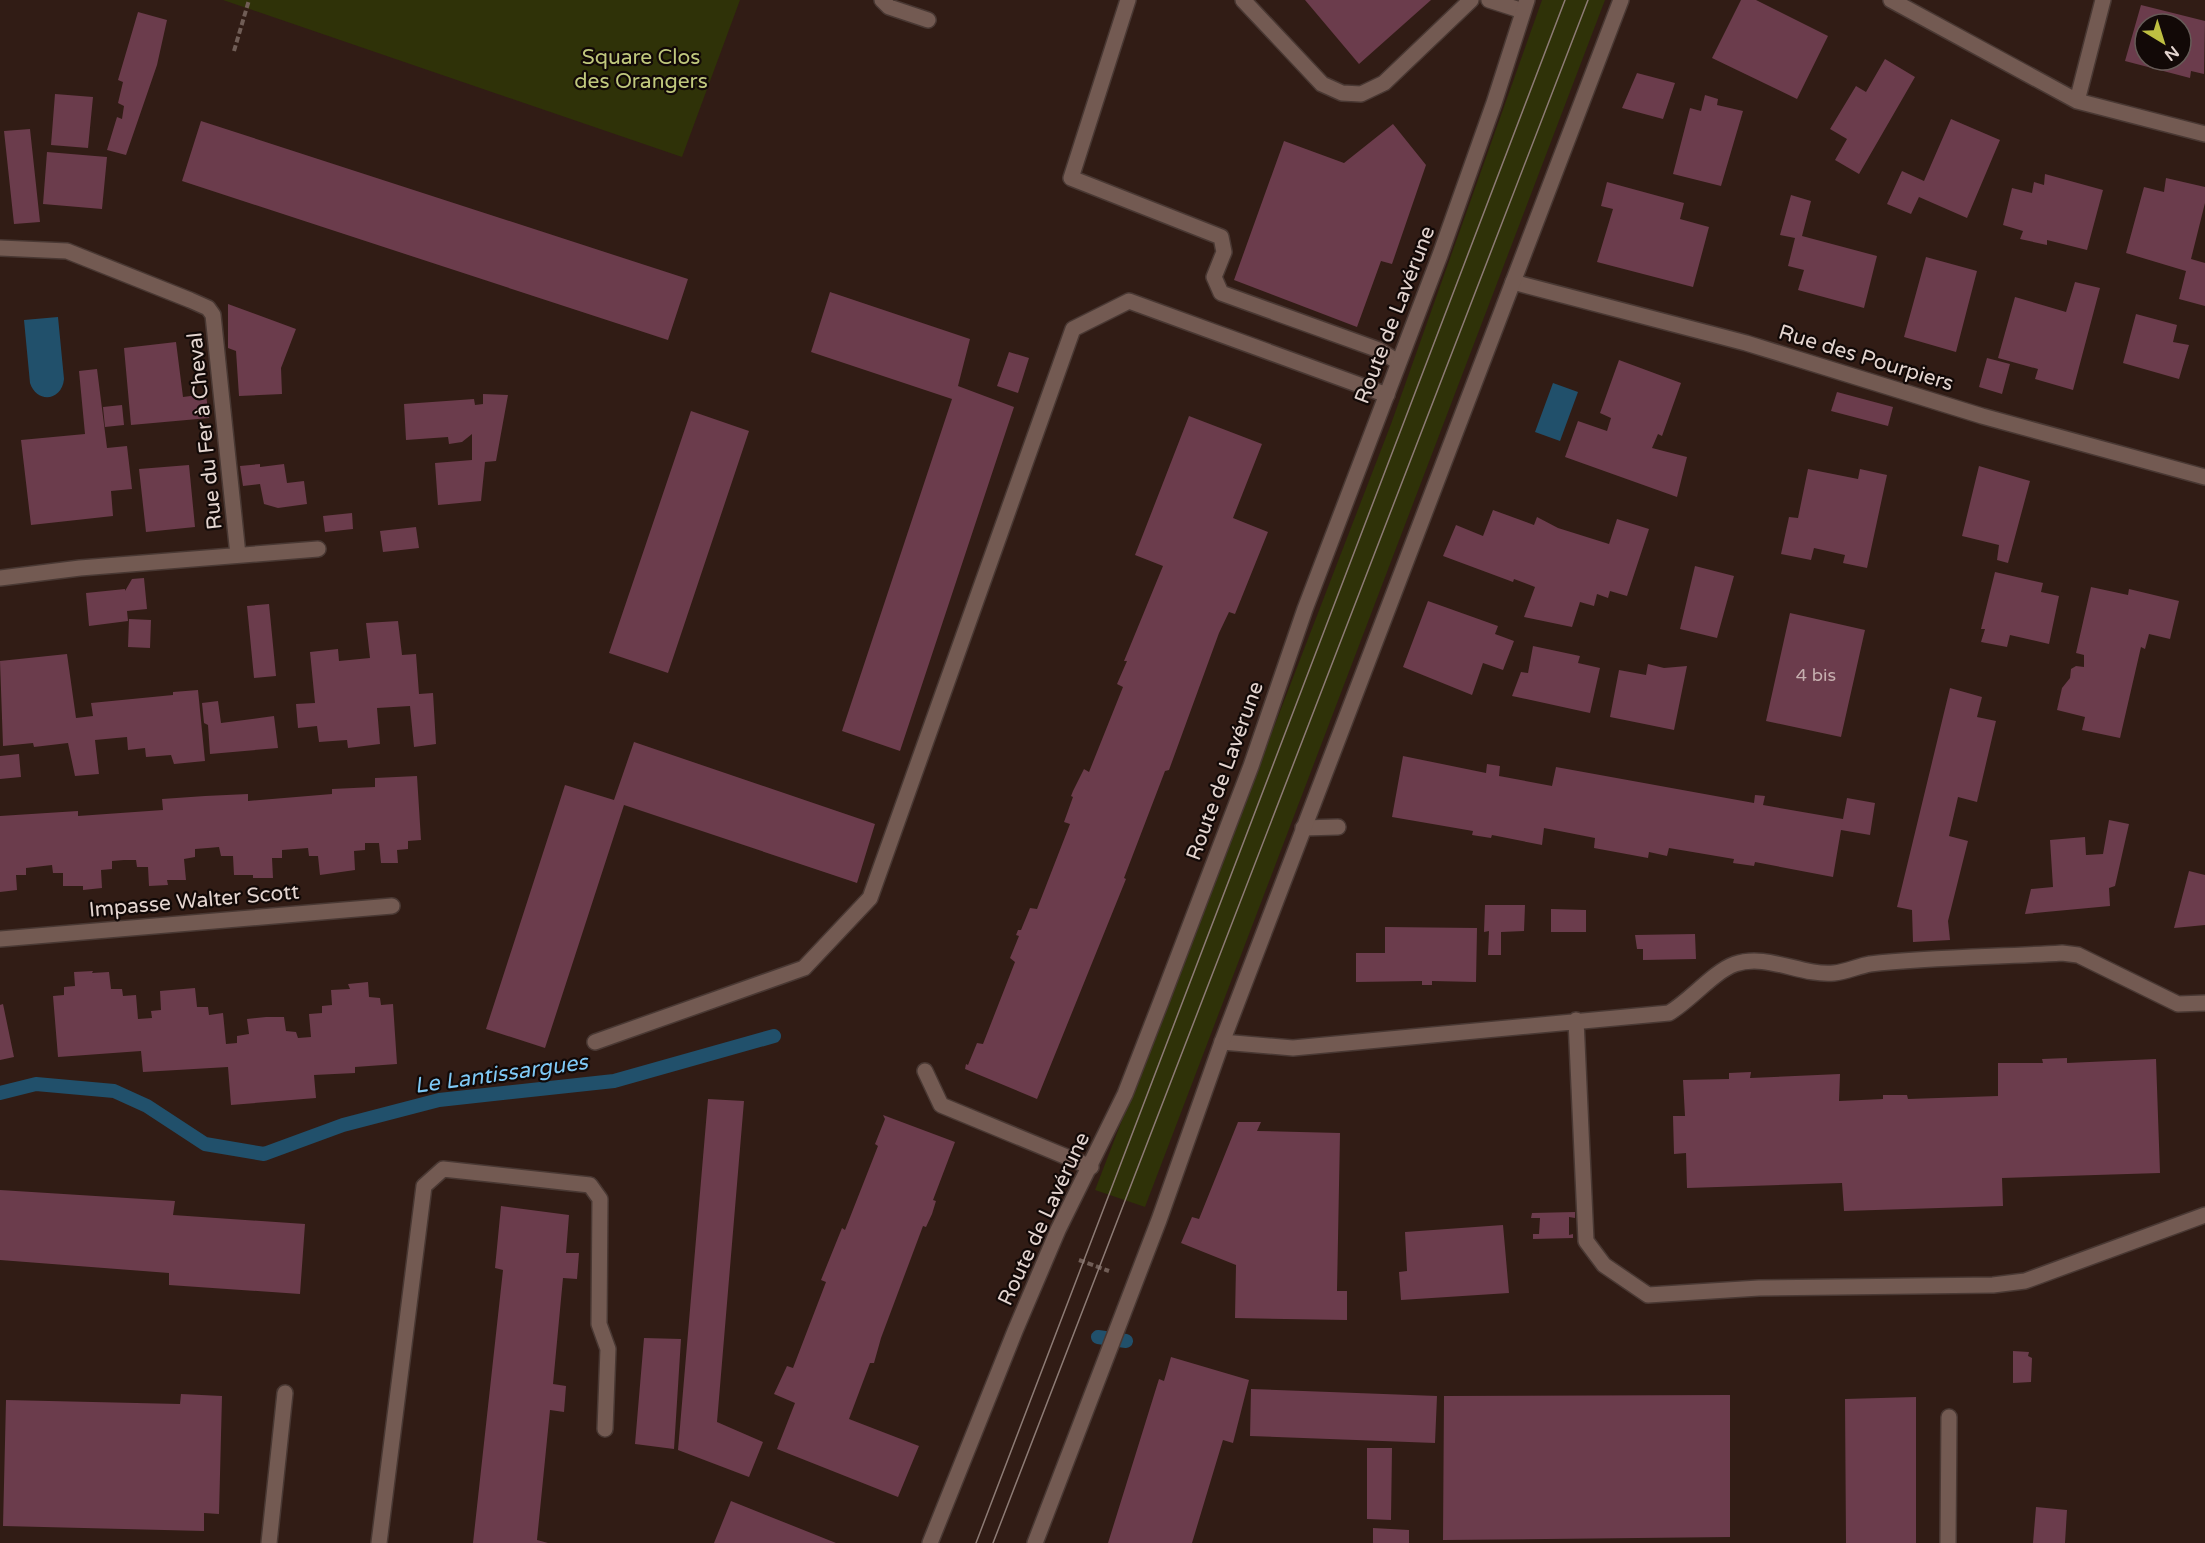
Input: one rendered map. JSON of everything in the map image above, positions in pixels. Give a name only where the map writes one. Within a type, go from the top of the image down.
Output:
[{"type":"street","points":[[882,0],[889,7],[928,20]]},
{"type":"street","points":[[1128,0],[1071,178],[1221,237],[1224,252],[1214,278],[1221,293],[1379,350],[1398,362]]},
{"type":"street","points":[[1243,0],[1322,84],[1342,93],[1361,94],[1384,83],[1471,0]]},
{"type":"street","points":[[1490,0],[1525,5]]},
{"type":"street","points":[[1035,1543],[1136,1281],[1222,1042],[1303,828],[1620,0]]},
{"type":"street","points":[[1891,0],[2077,101],[2205,134]]},
{"type":"street","points":[[2077,101],[2103,0]]},
{"type":"street","name":"Route de Lavérune","points":[[930,1543],[1050,1249],[1125,1094],[1160,1004],[1251,766],[1305,609],[1483,136],[1525,5]]},
{"type":"street","name":"Rue du Fer à Cheval","points":[[0,248],[67,251],[208,308],[213,315],[238,555]]},
{"type":"street","name":"Rue des Pourpiers","points":[[1513,282],[1746,343],[1982,416],[2205,477]]},
{"type":"street","points":[[595,1042],[804,968],[870,898],[1073,329],[1129,301],[1387,395]]},
{"type":"street","name":"Rue du Fer à Cheval","points":[[0,578],[318,549]]},
{"type":"street","points":[[1303,828],[1338,827]]},
{"type":"street","name":"Impasse Walter Scott","points":[[0,939],[392,906]]},
{"type":"street","points":[[1222,1042],[1293,1048],[1669,1013],[1683,1005],[1723,971],[1734,964],[1747,961],[1763,961],[1809,973],[1835,973],[1869,964],[2062,953],[2078,955],[2178,1004],[2205,1003]]},
{"type":"street","points":[[1576,1020],[1586,1241],[1604,1266],[1648,1295],[1759,1288],[1993,1285],[2025,1281],[2205,1215]]},
{"type":"street","points":[[925,1071],[941,1105],[1091,1167]]},
{"type":"street","points":[[379,1543],[424,1186],[443,1169],[590,1185],[600,1199],[599,1324],[608,1349],[605,1429]]},
{"type":"street","points":[[269,1543],[285,1393]]},
{"type":"street","points":[[1948,1543],[1949,1417]]},
{"type":"path","points":[[234,51],[249,0]]},
{"type":"path","points":[[1050,1249],[1136,1281]]},
{"type":"green space","name":"Square Clos des Orangers","points":[[223,0],[740,0],[682,157]]},
{"type":"green space","points":[[1542,0],[1605,0],[1145,1207],[1095,1190],[1391,424]]},
{"type":"water","points":[[58,317],[64,379],[59,392],[43,397],[33,390],[30,383],[24,320]]},
{"type":"water","points":[[1553,383],[1578,392],[1560,441],[1535,432]]},
{"type":"building","points":[[1305,0],[1431,0],[1359,64]]},
{"type":"building","points":[[1741,0],[1756,0],[1828,36],[1797,99],[1712,58]]},
{"type":"building","points":[[2141,5],[2169,12],[2139,12]]},
{"type":"building","points":[[138,12],[167,20],[157,65],[126,155],[107,150],[117,117],[122,119],[124,106],[118,103],[123,82],[118,80]]},
{"type":"building","points":[[2193,18],[2205,21],[2204,74],[2193,71]]},
{"type":"building","points":[[2133,33],[2133,63],[2125,61]]},
{"type":"building","points":[[1885,59],[1915,77],[1859,174],[1835,160],[1847,139],[1830,129],[1856,86],[1866,92]]},
{"type":"building","points":[[2167,72],[2191,72],[2190,78]]},
{"type":"building","points":[[1637,73],[1675,83],[1663,119],[1622,108]]},
{"type":"building","points":[[55,94],[93,97],[88,148],[51,145]]},
{"type":"building","points":[[1705,95],[1718,99],[1717,105],[1743,111],[1721,186],[1673,174],[1690,108],[1701,111]]},
{"type":"building","points":[[1951,119],[2000,140],[1967,218],[1919,197],[1911,214],[1887,204],[1902,171],[1924,181]]},
{"type":"building","points":[[201,121],[688,279],[668,340],[182,181]]},
{"type":"building","points":[[1393,124],[1426,165],[1392,264],[1381,261],[1357,327],[1234,280],[1284,141],[1344,163]]},
{"type":"building","points":[[30,129],[40,222],[14,224],[4,131]]},
{"type":"building","points":[[47,152],[107,157],[102,209],[43,204]]},
{"type":"building","points":[[2045,174],[2103,190],[2087,250],[2047,240],[2047,245],[2020,239],[2023,231],[2003,225],[2012,188],[2032,193],[2034,182],[2044,185]]},
{"type":"building","points":[[2166,178],[2205,187],[2205,203],[2191,259],[2205,263],[2205,306],[2179,299],[2186,271],[2126,253],[2144,187],[2164,192]]},
{"type":"building","points":[[1607,182],[1684,203],[1680,219],[1709,227],[1693,287],[1597,262],[1613,209],[1601,206]]},
{"type":"building","points":[[1791,195],[1811,201],[1802,236],[1877,256],[1864,308],[1798,290],[1804,270],[1788,266],[1795,238],[1780,235]]},
{"type":"building","points":[[1926,257],[1977,271],[1956,352],[1904,337]]},
{"type":"building","points":[[2075,282],[2100,288],[2073,390],[2035,379],[2038,369],[1998,358],[2015,297],[2066,312]]},
{"type":"building","points":[[830,292],[970,339],[958,386],[1014,407],[900,751],[842,731],[952,399],[811,352]]},
{"type":"building","points":[[228,304],[296,329],[281,368],[282,394],[239,396],[236,351],[228,348]]},
{"type":"building","points":[[2136,314],[2177,325],[2173,342],[2189,345],[2179,379],[2123,363]]},
{"type":"building","points":[[176,342],[183,397],[206,394],[209,418],[131,425],[124,348]]},
{"type":"building","points":[[1009,352],[1029,358],[1018,393],[997,386]]},
{"type":"building","points":[[1987,358],[2010,364],[2002,394],[1979,387]]},
{"type":"building","points":[[1619,360],[1681,383],[1662,436],[1658,434],[1652,448],[1687,457],[1677,497],[1565,457],[1578,421],[1607,431],[1611,418],[1600,413]]},
{"type":"building","points":[[97,369],[107,448],[127,446],[132,489],[111,491],[113,516],[31,525],[21,440],[85,434],[79,371]]},
{"type":"building","points":[[1837,392],[1893,407],[1888,426],[1831,411]]},
{"type":"building","points":[[483,394],[508,395],[496,461],[485,462],[481,501],[438,505],[435,463],[472,460],[472,434],[462,442],[449,444],[448,437],[406,440],[404,404],[474,399],[475,405],[483,404]]},
{"type":"building","points":[[122,405],[124,425],[105,427],[103,407]]},
{"type":"building","points":[[691,411],[749,431],[668,673],[609,653]]},
{"type":"building","points":[[1189,416],[1262,444],[1233,518],[1268,532],[1235,614],[1229,612],[1219,633],[1169,770],[1165,771],[1124,878],[1126,879],[1037,1099],[965,1069],[966,1064],[968,1065],[977,1043],[983,1044],[1015,962],[1010,958],[1019,936],[1016,935],[1018,930],[1021,930],[1030,908],[1037,909],[1070,824],[1064,822],[1073,797],[1071,796],[1084,769],[1089,772],[1123,687],[1117,684],[1127,661],[1124,661],[1163,566],[1135,555]]},
{"type":"building","points":[[260,464],[260,467],[284,464],[287,483],[304,481],[307,504],[278,508],[264,504],[260,484],[243,486],[240,466]]},
{"type":"building","points":[[189,465],[195,527],[146,532],[139,469]]},
{"type":"building","points":[[1979,466],[2030,481],[2008,563],[1997,560],[1999,545],[1962,536]]},
{"type":"building","points":[[1808,469],[1858,479],[1860,469],[1887,475],[1867,568],[1843,563],[1845,555],[1814,548],[1811,560],[1781,554],[1789,517],[1798,518]]},
{"type":"building","points":[[1493,510],[1534,525],[1537,517],[1558,528],[1609,544],[1617,519],[1649,529],[1627,596],[1610,591],[1608,598],[1597,594],[1594,606],[1580,602],[1572,627],[1524,617],[1535,587],[1514,579],[1513,582],[1443,556],[1456,525],[1483,536]]},
{"type":"building","points":[[352,513],[353,529],[325,532],[323,516]]},
{"type":"building","points":[[416,527],[419,548],[383,552],[380,531]]},
{"type":"building","points":[[1695,566],[1734,576],[1717,638],[1680,629]]},
{"type":"building","points":[[1995,572],[2043,583],[2041,592],[2059,596],[2049,644],[2010,635],[2007,647],[1981,642],[1985,629],[1981,629]]},
{"type":"building","points":[[144,578],[147,609],[127,611],[128,621],[89,626],[86,593],[125,589],[125,591],[132,579]]},
{"type":"building","points":[[2091,587],[2128,595],[2129,589],[2179,601],[2170,639],[2149,634],[2145,649],[2141,647],[2120,738],[2082,730],[2085,717],[2057,710],[2062,688],[2070,678],[2071,669],[2076,666],[2084,667],[2084,655],[2076,653]]},
{"type":"building","points":[[1428,601],[1498,626],[1495,634],[1514,641],[1503,670],[1483,663],[1472,695],[1403,667]]},
{"type":"building","points":[[269,604],[276,676],[254,678],[247,606]]},
{"type":"building","points":[[1790,613],[1865,630],[1841,737],[1766,721]]},
{"type":"building","points":[[129,619],[151,620],[150,648],[128,647]]},
{"type":"building","points":[[398,621],[402,655],[416,654],[419,694],[433,693],[436,744],[414,747],[410,706],[377,708],[380,744],[348,748],[347,740],[319,742],[317,726],[298,728],[296,704],[315,703],[310,652],[338,649],[339,661],[370,658],[366,623]]},
{"type":"building","points":[[1533,646],[1580,656],[1578,663],[1600,668],[1590,713],[1512,696],[1521,672],[1528,673]]},
{"type":"building","points":[[67,654],[76,718],[93,716],[91,703],[173,695],[173,692],[198,690],[205,761],[174,764],[171,755],[146,757],[145,748],[128,750],[127,737],[95,740],[99,774],[75,776],[68,743],[34,747],[33,743],[3,746],[0,661]]},
{"type":"building","points":[[1648,664],[1664,668],[1687,666],[1674,730],[1610,717],[1619,670],[1646,675]]},
{"type":"building","points":[[1950,688],[1982,697],[1977,717],[1996,721],[1977,802],[1958,797],[1949,836],[1968,841],[1948,921],[1950,940],[1913,942],[1912,910],[1897,907]]},
{"type":"building","points":[[218,701],[221,723],[274,716],[278,748],[210,754],[208,725],[204,723],[202,703]]},
{"type":"building","points":[[634,742],[875,824],[857,883],[624,805],[545,1048],[486,1029],[565,785],[614,800]]},
{"type":"building","points":[[19,754],[21,777],[0,779],[0,756]]},
{"type":"building","points":[[1403,756],[1486,773],[1487,764],[1500,766],[1499,776],[1552,786],[1556,767],[1754,803],[1755,795],[1765,796],[1763,805],[1843,819],[1847,798],[1875,803],[1870,835],[1841,830],[1833,877],[1755,862],[1754,866],[1733,863],[1734,859],[1669,848],[1667,856],[1649,852],[1648,858],[1594,848],[1595,838],[1544,828],[1542,845],[1492,835],[1491,838],[1472,835],[1473,831],[1392,817]]},
{"type":"building","points":[[417,776],[421,840],[408,841],[408,849],[397,850],[398,863],[381,863],[379,843],[365,843],[365,850],[354,851],[355,870],[320,875],[318,856],[309,856],[308,848],[282,850],[282,858],[272,858],[273,878],[253,878],[253,875],[234,875],[233,856],[221,856],[219,847],[195,849],[195,857],[184,859],[186,880],[167,880],[168,885],[149,886],[148,867],[137,867],[136,860],[124,860],[112,861],[112,869],[101,870],[102,888],[83,890],[83,886],[63,886],[63,873],[53,873],[52,865],[26,868],[26,875],[16,875],[17,890],[0,892],[0,816],[78,811],[78,816],[163,810],[162,799],[205,796],[248,794],[248,801],[332,794],[332,789],[375,787],[375,778]]},
{"type":"building","points":[[2109,820],[2129,824],[2115,886],[2109,888],[2110,906],[2025,914],[2031,889],[2053,887],[2050,840],[2085,837],[2086,855],[2103,854]]},
{"type":"building","points":[[2189,871],[2205,875],[2205,925],[2174,928]]},
{"type":"building","points":[[1485,905],[1525,905],[1524,931],[1501,932],[1501,955],[1488,955],[1489,931],[1484,932]]},
{"type":"building","points":[[1551,909],[1586,910],[1586,932],[1551,932]]},
{"type":"building","points":[[1385,927],[1477,928],[1476,982],[1432,981],[1432,985],[1422,985],[1422,981],[1356,982],[1356,953],[1385,953]]},
{"type":"building","points":[[1695,934],[1696,959],[1643,960],[1643,949],[1637,949],[1635,935]]},
{"type":"building","points":[[93,971],[92,973],[109,972],[111,989],[122,989],[123,996],[136,995],[138,1019],[152,1018],[151,1011],[161,1010],[160,991],[195,988],[197,1007],[208,1007],[209,1015],[223,1013],[226,1044],[237,1043],[237,1036],[249,1034],[247,1019],[266,1017],[284,1017],[286,1031],[296,1032],[298,1038],[311,1037],[309,1014],[322,1013],[322,1006],[332,1005],[331,990],[350,989],[348,984],[368,982],[369,997],[380,998],[381,1005],[393,1004],[397,1064],[355,1067],[355,1073],[314,1075],[316,1098],[231,1105],[228,1067],[143,1072],[141,1051],[58,1057],[53,996],[64,995],[64,987],[75,986],[74,972]]},
{"type":"building","points":[[3,1004],[14,1057],[0,1060],[0,1005]]},
{"type":"building","points":[[2067,1058],[2067,1063],[2156,1059],[2160,1173],[2002,1178],[2003,1206],[1844,1211],[1842,1183],[1687,1188],[1686,1153],[1674,1154],[1673,1116],[1685,1116],[1683,1080],[1729,1079],[1729,1073],[1751,1072],[1750,1078],[1840,1074],[1839,1101],[1883,1099],[1883,1095],[1907,1095],[1908,1099],[1998,1096],[1998,1063],[2043,1063],[2042,1059]]},
{"type":"building","points":[[708,1099],[744,1101],[717,1422],[763,1442],[749,1477],[678,1450]]},
{"type":"building","points":[[883,1115],[955,1142],[933,1200],[936,1201],[932,1214],[926,1227],[923,1226],[881,1338],[874,1363],[870,1363],[849,1419],[919,1446],[898,1497],[777,1449],[795,1403],[774,1394],[787,1366],[793,1368],[826,1282],[821,1280],[842,1228],[845,1230],[878,1146],[875,1144],[885,1119]]},
{"type":"building","points":[[1238,1122],[1261,1122],[1257,1131],[1340,1133],[1337,1291],[1347,1291],[1347,1320],[1235,1318],[1236,1265],[1181,1243],[1192,1217],[1199,1219]]},
{"type":"building","points":[[0,1190],[175,1201],[173,1215],[305,1224],[300,1294],[169,1285],[169,1273],[0,1260]]},
{"type":"building","points":[[501,1206],[569,1215],[566,1253],[579,1253],[577,1279],[563,1278],[553,1384],[566,1386],[564,1412],[550,1410],[537,1540],[548,1543],[473,1543],[503,1270],[495,1268]]},
{"type":"building","points":[[1575,1212],[1575,1218],[1569,1217],[1569,1235],[1573,1234],[1573,1238],[1533,1239],[1533,1234],[1539,1234],[1540,1218],[1531,1218],[1532,1213]]},
{"type":"building","points":[[1503,1225],[1509,1293],[1401,1300],[1399,1272],[1407,1271],[1405,1232]]},
{"type":"building","points":[[644,1338],[681,1339],[674,1449],[635,1444]]},
{"type":"building","points":[[2013,1351],[2029,1352],[2028,1356],[2032,1358],[2031,1382],[2013,1383]]},
{"type":"building","points":[[1171,1357],[1249,1380],[1233,1443],[1223,1440],[1192,1543],[1108,1543],[1159,1379],[1164,1381]]},
{"type":"building","points":[[1251,1389],[1437,1396],[1435,1443],[1250,1436]]},
{"type":"building","points":[[181,1394],[222,1396],[219,1514],[204,1513],[204,1531],[3,1526],[6,1400],[180,1404]]},
{"type":"building","points":[[1730,1395],[1730,1537],[1443,1540],[1444,1396]]},
{"type":"building","points":[[1916,1397],[1916,1543],[1846,1543],[1845,1399]]},
{"type":"building","points":[[1367,1448],[1392,1448],[1391,1520],[1367,1519]]},
{"type":"building","points":[[731,1501],[836,1543],[714,1543]]},
{"type":"building","points":[[2036,1507],[2067,1510],[2065,1543],[2033,1543]]},
{"type":"building","points":[[1373,1528],[1409,1530],[1409,1543],[1373,1543]]},
{"type":"waterway","name":"Le Lantissargues","points":[[0,1093],[36,1084],[114,1091],[147,1106],[205,1144],[264,1154],[343,1125],[439,1100],[614,1081],[774,1036]]},
{"type":"waterway","points":[[1098,1337],[1126,1341]]},
{"type":"tram line","points":[[976,1543],[1565,0]]},
{"type":"tram line","points":[[993,1543],[1588,0]]}]
